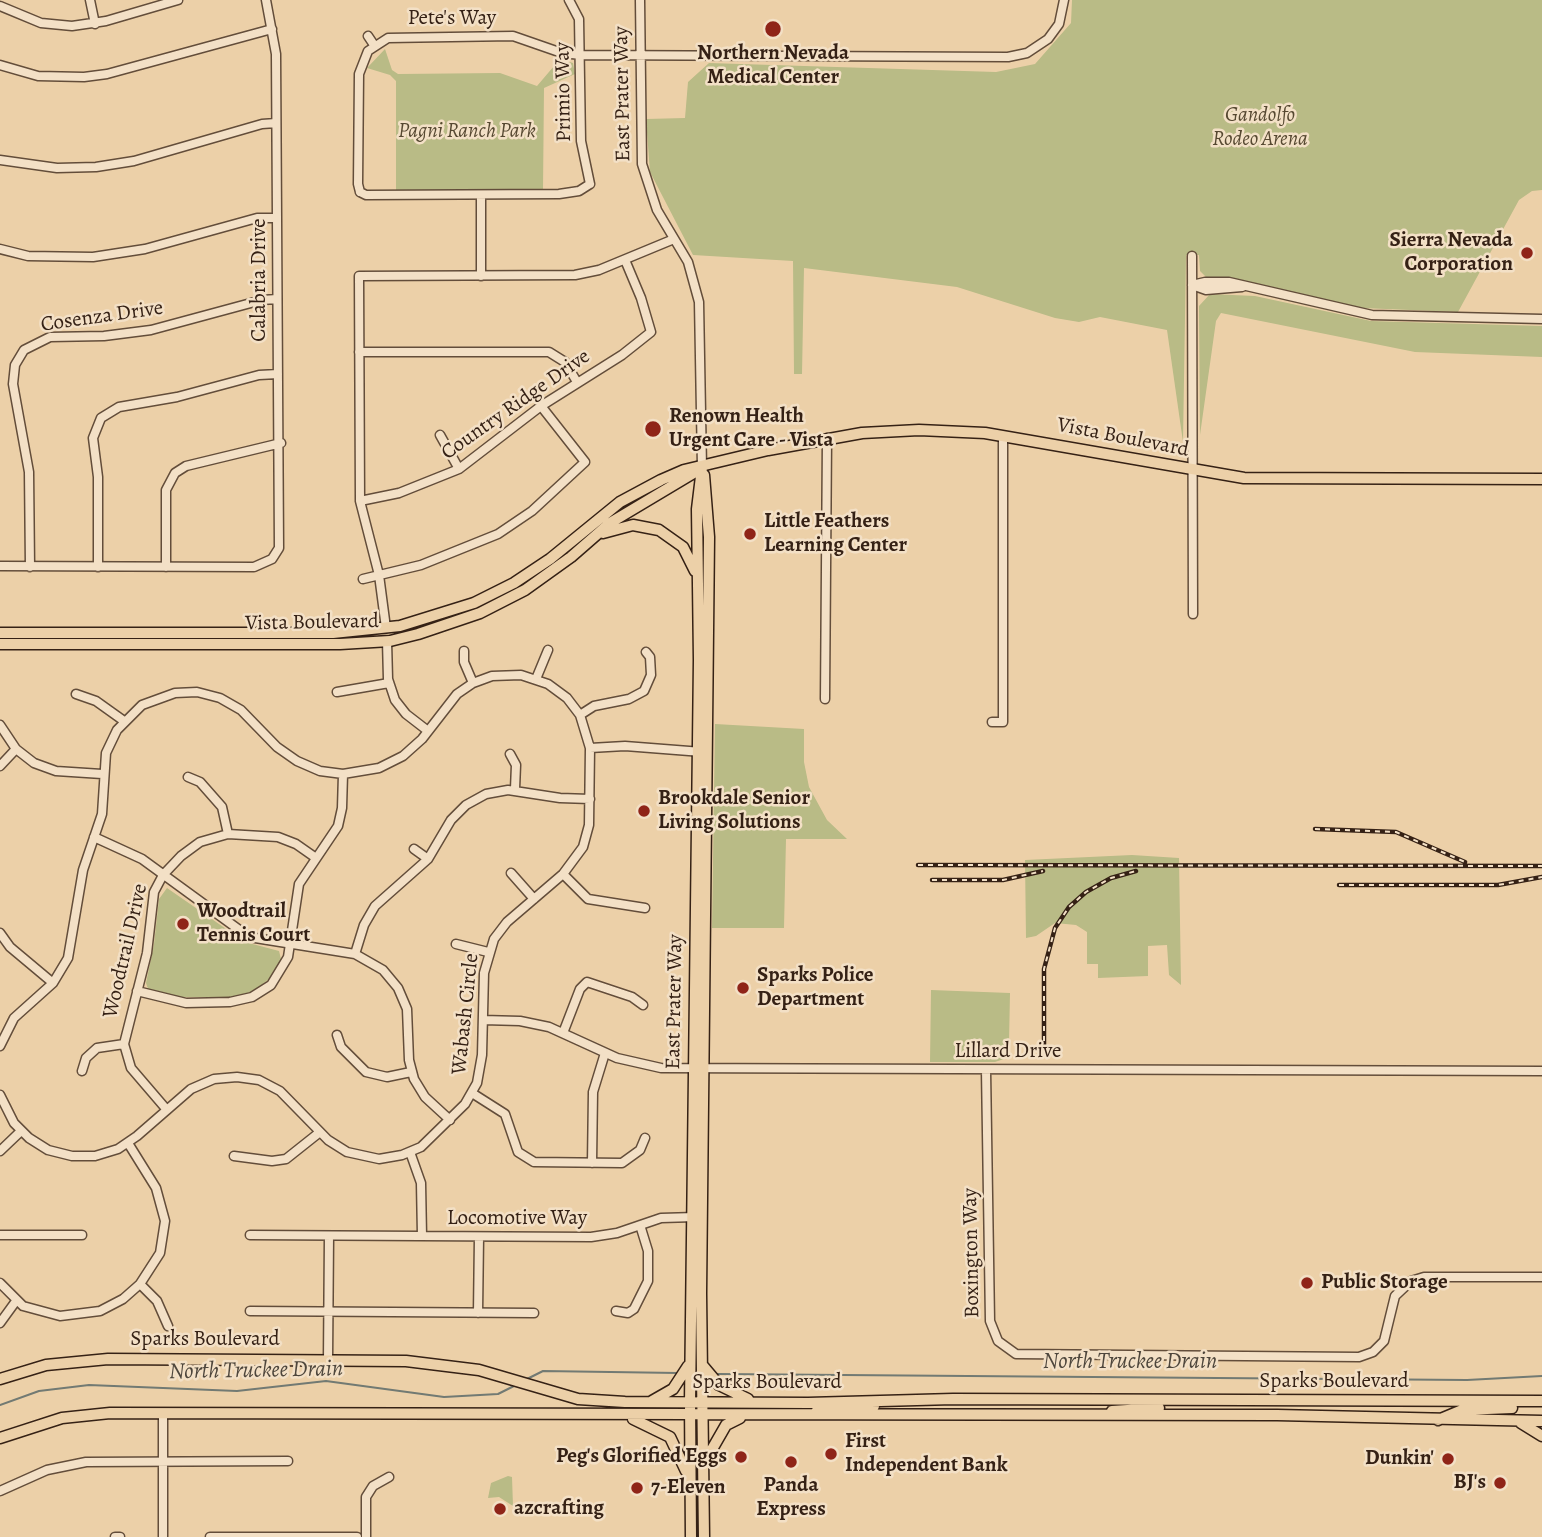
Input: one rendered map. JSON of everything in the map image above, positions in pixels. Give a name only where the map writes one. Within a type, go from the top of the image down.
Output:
[{"type":"main road","name":"Vista Boulevard","points":[[0,633],[333,633],[386,628],[430,619],[474,603],[514,583],[639,491],[684,470],[827,438],[919,430],[1003,436],[1191,471],[1271,478],[1542,480]]},
{"type":"main road","name":"Vista Boulevard","points":[[0,644],[340,644],[387,641],[449,625],[503,602],[552,572],[630,510],[686,481],[702,468]]},
{"type":"main road","name":"East Prater Way","points":[[691,1537],[690,1359],[705,1069],[703,752],[697,509],[702,468]]},
{"type":"main road","name":"East Prater Way","points":[[702,468],[709,537],[693,1069],[704,1402],[704,1537]]},
{"type":"main road","points":[[590,540],[627,526],[659,530],[683,547],[693,564],[698,583]]},
{"type":"main road","points":[[387,641],[392,635],[430,619]]},
{"type":"main road","points":[[340,644],[382,634],[386,628]]},
{"type":"main road","name":"Sparks Boulevard","points":[[0,1379],[46,1366],[108,1359],[328,1360],[434,1362],[594,1401],[1542,1401]]},
{"type":"main road","points":[[649,1402],[673,1389],[690,1359]]},
{"type":"main road","points":[[703,1366],[730,1393],[762,1402]]},
{"type":"main road","points":[[814,1417],[820,1410],[867,1408],[888,1401]]},
{"type":"main road","points":[[1106,1415],[1126,1408],[1233,1409],[1264,1401]]},
{"type":"main road","points":[[1434,1421],[1462,1410],[1542,1407]]},
{"type":"main road","name":"Sparks Boulevard","points":[[0,1438],[62,1418],[110,1413],[814,1417],[1106,1415],[1542,1421]]},
{"type":"main road","points":[[623,1415],[650,1424],[670,1437],[681,1455],[690,1493]]},
{"type":"main road","points":[[704,1473],[710,1448],[726,1424],[749,1416]]},
{"type":"main road","points":[[1518,1421],[1542,1436]]},
{"type":"street","points":[[90,0],[95,24]]},
{"type":"street","points":[[0,6],[41,23],[64,26],[95,24],[178,0]]},
{"type":"street","name":"Calabria Drive","points":[[166,567],[254,567],[272,559],[281,541],[276,54],[266,0]]},
{"type":"street","name":"Primio Way","points":[[481,195],[564,194],[592,185],[581,141],[579,19],[569,0]]},
{"type":"street","name":"East Prater Way","points":[[640,0],[642,164],[657,210],[688,262],[699,309],[702,468]]},
{"type":"street","name":"Pete's Way","points":[[374,46],[397,37],[503,36],[580,55],[1019,56],[1035,50],[1054,33],[1062,14],[1064,0]]},
{"type":"street","points":[[0,65],[38,76],[84,77],[107,74],[272,29]]},
{"type":"street","points":[[368,36],[374,46],[363,60],[358,79],[359,194],[481,195],[481,276]]},
{"type":"street","points":[[0,160],[57,168],[105,166],[148,157],[262,124],[276,123]]},
{"type":"street","points":[[0,249],[28,256],[93,257],[145,250],[257,218],[277,218]]},
{"type":"street","points":[[386,628],[379,575],[360,501],[359,276],[575,275],[599,271],[674,239]]},
{"type":"street","points":[[1192,256],[1192,614]]},
{"type":"street","name":"Country Ridge Drive","points":[[360,501],[399,493],[459,469],[541,406],[621,355],[650,332],[641,298],[625,260]]},
{"type":"street","points":[[1192,285],[1229,282],[1372,315],[1542,319]]},
{"type":"street","name":"Cosenza Drive","points":[[30,567],[29,472],[13,384],[15,365],[24,350],[50,337],[104,336],[150,330],[262,300],[277,299]]},
{"type":"street","points":[[359,352],[549,352],[565,362],[577,382]]},
{"type":"street","points":[[98,567],[98,477],[93,438],[101,418],[119,407],[177,397],[259,375],[278,374]]},
{"type":"street","points":[[363,579],[443,558],[498,534],[532,511],[585,462],[541,406]]},
{"type":"street","points":[[440,435],[459,469]]},
{"type":"street","points":[[992,722],[1003,722],[1003,436]]},
{"type":"street","points":[[825,699],[827,438]]},
{"type":"street","points":[[0,566],[166,567],[166,491],[175,473],[186,466],[281,443]]},
{"type":"street","points":[[387,641],[389,683],[400,708],[428,731]]},
{"type":"street","points":[[536,678],[548,650]]},
{"type":"street","points":[[464,651],[465,666],[474,683]]},
{"type":"street","points":[[580,715],[594,706],[633,697],[643,691],[651,675],[651,660],[646,652]]},
{"type":"street","name":"Wabash Circle","points":[[0,1046],[4,1025],[53,982],[72,946],[79,887],[102,814],[102,774],[111,740],[124,721],[142,705],[164,695],[186,692],[208,694],[241,710],[277,747],[297,761],[320,771],[343,774],[367,772],[391,763],[412,748],[450,702],[474,683],[505,674],[536,678],[562,694],[580,715],[590,748],[590,799],[586,839],[578,856],[563,874],[500,930],[488,952],[484,973],[482,1063],[472,1093],[430,1140],[410,1152],[379,1159],[357,1155],[337,1147],[280,1091],[248,1078],[226,1077],[202,1083],[128,1143],[95,1156],[72,1156],[48,1150],[21,1131],[7,1113],[0,1095]]},
{"type":"street","points":[[337,692],[389,683]]},
{"type":"street","points":[[76,694],[96,701],[124,721]]},
{"type":"street","points":[[0,725],[16,749],[34,763],[56,771],[102,774]]},
{"type":"street","points":[[590,748],[625,746],[703,752]]},
{"type":"street","points":[[0,766],[16,749]]},
{"type":"street","points":[[510,754],[516,765],[515,789]]},
{"type":"street","points":[[137,991],[186,1003],[246,999],[260,993],[274,982],[285,966],[299,884],[338,826],[342,808],[343,774]]},
{"type":"street","points":[[188,777],[200,782],[222,807],[228,834]]},
{"type":"street","points":[[355,954],[364,925],[375,906],[428,859],[451,820],[466,805],[486,794],[515,789],[560,798],[590,799]]},
{"type":"street","name":"Woodtrail Drive","points":[[167,1110],[131,1068],[124,1044],[147,953],[154,892],[163,875],[181,856],[201,842],[228,834],[278,836],[316,858]]},
{"type":"street","points":[[94,838],[142,859],[248,937],[290,946],[355,954],[383,970],[403,998],[409,1019],[411,1072],[425,1097],[450,1120]]},
{"type":"street","points":[[414,849],[428,859]]},
{"type":"street","points":[[511,873],[534,899]]},
{"type":"street","points":[[563,874],[588,899],[645,908]]},
{"type":"street","points":[[0,933],[10,947],[53,982]]},
{"type":"street","points":[[456,944],[488,952]]},
{"type":"street","points":[[563,1033],[580,989],[587,982],[632,997],[643,1005]]},
{"type":"street","name":"Lillard Drive","points":[[483,1020],[535,1023],[646,1066],[693,1069],[1542,1071]]},
{"type":"street","points":[[337,1035],[341,1047],[366,1072],[387,1077],[411,1072]]},
{"type":"street","points":[[82,1071],[86,1058],[97,1048],[124,1044]]},
{"type":"street","points":[[592,1163],[593,1092],[605,1052]]},
{"type":"street","name":"Boxington Way","points":[[986,1070],[990,1321],[998,1341],[1016,1354],[1359,1357],[1373,1352],[1384,1341],[1395,1296],[1410,1281],[1424,1277],[1542,1277]]},
{"type":"street","points":[[472,1093],[505,1114],[511,1126],[515,1146],[528,1160],[541,1163],[628,1160],[640,1150],[645,1138]]},
{"type":"street","points":[[0,1151],[21,1131]]},
{"type":"street","points":[[234,1156],[272,1161],[286,1159],[320,1132]]},
{"type":"street","points":[[0,1283],[16,1301],[46,1314],[74,1316],[112,1305],[140,1284],[160,1253],[165,1221],[156,1188],[128,1143]]},
{"type":"street","points":[[410,1152],[421,1183],[422,1236]]},
{"type":"street","name":"Locomotive Way","points":[[250,1235],[590,1237],[661,1217],[697,1217]]},
{"type":"street","points":[[616,1311],[628,1313],[634,1310],[648,1281],[648,1251],[640,1225]]},
{"type":"street","points":[[0,1235],[82,1235]]},
{"type":"street","points":[[328,1360],[329,1236]]},
{"type":"street","points":[[478,1312],[479,1237]]},
{"type":"street","points":[[140,1284],[157,1301],[168,1326]]},
{"type":"street","points":[[0,1322],[16,1301]]},
{"type":"street","points":[[250,1311],[534,1313]]},
{"type":"street","points":[[163,1414],[163,1537]]},
{"type":"street","points":[[0,1491],[28,1477],[68,1465],[107,1460],[288,1461]]},
{"type":"street","points":[[366,1537],[366,1497],[373,1486],[389,1477]]},
{"type":"street","points":[[211,1537],[357,1537]]},
{"type":"green space","name":"Gandolfo Rodeo Arena","points":[[1072,0],[1542,0],[1542,190],[1532,191],[1519,200],[1458,312],[1362,308],[1255,283],[1208,279],[1200,271],[1199,255],[1186,255],[1183,442],[1167,330],[1100,317],[1079,322],[1055,318],[957,287],[804,268],[802,374],[794,374],[793,261],[693,255],[650,172],[646,119],[685,118],[688,82],[709,63],[996,72],[1035,64],[1071,23]]},
{"type":"green space","name":"Pagni Ranch Park","points":[[385,49],[392,70],[398,74],[500,73],[537,86],[560,59],[573,63],[575,74],[544,88],[543,190],[396,191],[396,81],[390,75],[367,68]]},
{"type":"green space","points":[[1210,294],[1255,296],[1371,321],[1542,326],[1542,357],[1415,352],[1221,313],[1216,321],[1200,435],[1199,306]]},
{"type":"green space","points":[[715,724],[804,729],[804,762],[809,787],[827,820],[847,839],[786,839],[784,928],[712,928]]},
{"type":"green space","points":[[1132,855],[1179,858],[1181,985],[1169,975],[1167,945],[1148,946],[1148,976],[1098,978],[1098,964],[1087,964],[1087,932],[1076,925],[1055,923],[1036,936],[1026,938],[1025,860]]},
{"type":"green space","points":[[167,888],[245,942],[279,951],[281,959],[271,977],[255,991],[232,997],[178,997],[148,989],[146,983],[159,899]]},
{"type":"green space","points":[[931,990],[1010,993],[1009,1043],[1004,1059],[995,1062],[930,1062]]},
{"type":"green space","points":[[512,1477],[513,1506],[499,1497],[488,1498],[491,1483]]},
{"type":"waterway","name":"North Truckee Drain","points":[[525,1380],[543,1371],[678,1373]]},
{"type":"waterway","name":"North Truckee Drain","points":[[718,1374],[1467,1380],[1542,1376]]},
{"type":"waterway","name":"North Truckee Drain","points":[[0,1405],[39,1391],[89,1385],[237,1391],[326,1381],[444,1397],[498,1394],[514,1386]]},
{"type":"railway","points":[[1315,829],[1396,832],[1465,862]]},
{"type":"railway","points":[[918,865],[1542,866]]},
{"type":"railway","points":[[932,880],[1003,880],[1043,871]]},
{"type":"railway","points":[[1044,1051],[1044,969],[1055,928],[1069,907],[1086,892],[1111,878],[1136,871]]},
{"type":"railway","points":[[1339,885],[1498,885],[1542,877]]},
{"type":"place","name":"Northern Nevada Medical Center","points":[[773,29]]},
{"type":"place","name":"Sierra Nevada Corporation","points":[[1527,253]]},
{"type":"place","name":"Renown Health Urgent Care - Vista","points":[[653,429]]},
{"type":"place","name":"Little Feathers Learning Center","points":[[750,534]]},
{"type":"place","name":"Brookdale Senior Living Solutions","points":[[644,811]]},
{"type":"place","name":"Woodtrail Tennis Court","points":[[183,924]]},
{"type":"place","name":"Sparks Police Department","points":[[743,988]]},
{"type":"place","name":"Public Storage","points":[[1307,1283]]},
{"type":"place","name":"First Independent Bank","points":[[831,1454]]},
{"type":"place","name":"Peg's Glorified Eggs","points":[[741,1457]]},
{"type":"place","name":"Dunkin'","points":[[1448,1459]]},
{"type":"place","name":"Panda Express","points":[[791,1462]]},
{"type":"place","name":"BJ's","points":[[1500,1483]]},
{"type":"place","name":"7-Eleven","points":[[637,1488]]},
{"type":"place","name":"azcrafting","points":[[500,1509]]}]
